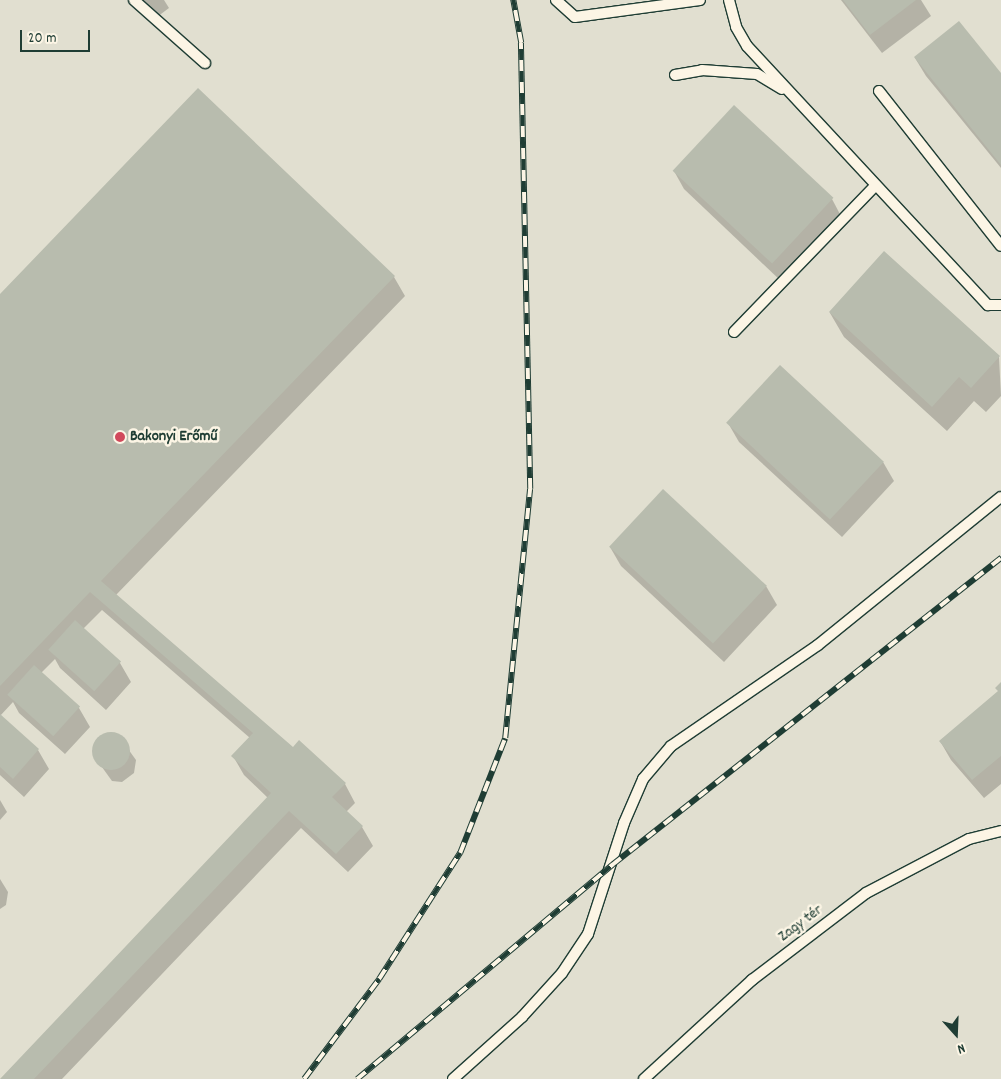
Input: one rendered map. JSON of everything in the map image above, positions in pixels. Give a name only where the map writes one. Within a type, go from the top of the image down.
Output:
[{"type":"lane","points":[[134,0],[205,63]]},
{"type":"lane","points":[[556,0],[575,17],[700,0]]},
{"type":"lane","points":[[729,0],[736,27],[747,46],[988,305],[1001,306]]},
{"type":"lane","points":[[675,75],[702,70],[757,74],[792,94]]},
{"type":"lane","points":[[879,91],[1001,246]]},
{"type":"lane","points":[[734,332],[876,184]]},
{"type":"lane","points":[[453,1079],[522,1017],[567,966],[588,934],[624,823],[642,779],[671,746],[818,645],[1001,497]]},
{"type":"lane","name":"Zagy tér","points":[[644,1079],[752,980],[866,893],[969,838],[1001,830]]},
{"type":"shaded area","points":[[0,0],[1001,0],[1001,1079],[0,1079]]},
{"type":"building","points":[[843,0],[916,0],[870,35]]},
{"type":"building","points":[[959,21],[1001,73],[1001,165],[914,57]]},
{"type":"building","name":"Bakonyi Erőmű","points":[[198,88],[395,276],[101,581],[293,747],[299,740],[346,783],[332,797],[363,826],[336,854],[289,811],[34,1079],[0,1079],[271,793],[231,756],[253,733],[90,592],[0,686],[0,294]]},
{"type":"building","points":[[734,105],[833,198],[772,264],[673,171]]},
{"type":"building","points":[[884,251],[1000,356],[971,388],[959,377],[932,407],[829,312]]},
{"type":"building","points":[[780,365],[884,462],[830,520],[726,423]]},
{"type":"building","points":[[663,489],[767,586],[713,644],[609,547]]},
{"type":"building","points":[[75,620],[121,661],[94,691],[48,650]]},
{"type":"building","points":[[34,665],[80,706],[53,736],[7,695]]},
{"type":"building","points":[[1001,682],[1001,756],[972,780],[939,741],[998,691],[995,688]]},
{"type":"building","points":[[0,714],[39,749],[13,779],[0,767]]},
{"type":"building","points":[[111,732],[124,738],[130,751],[124,764],[111,770],[98,764],[92,751],[98,738]]},
{"type":"railway","points":[[304,1079],[379,979],[460,853],[505,738],[530,489],[521,43],[513,0]]},
{"type":"railway","points":[[357,1079],[612,865],[1001,558]]},
{"type":"place","name":"Bakonyi Erőmű","points":[[120,437]]}]
